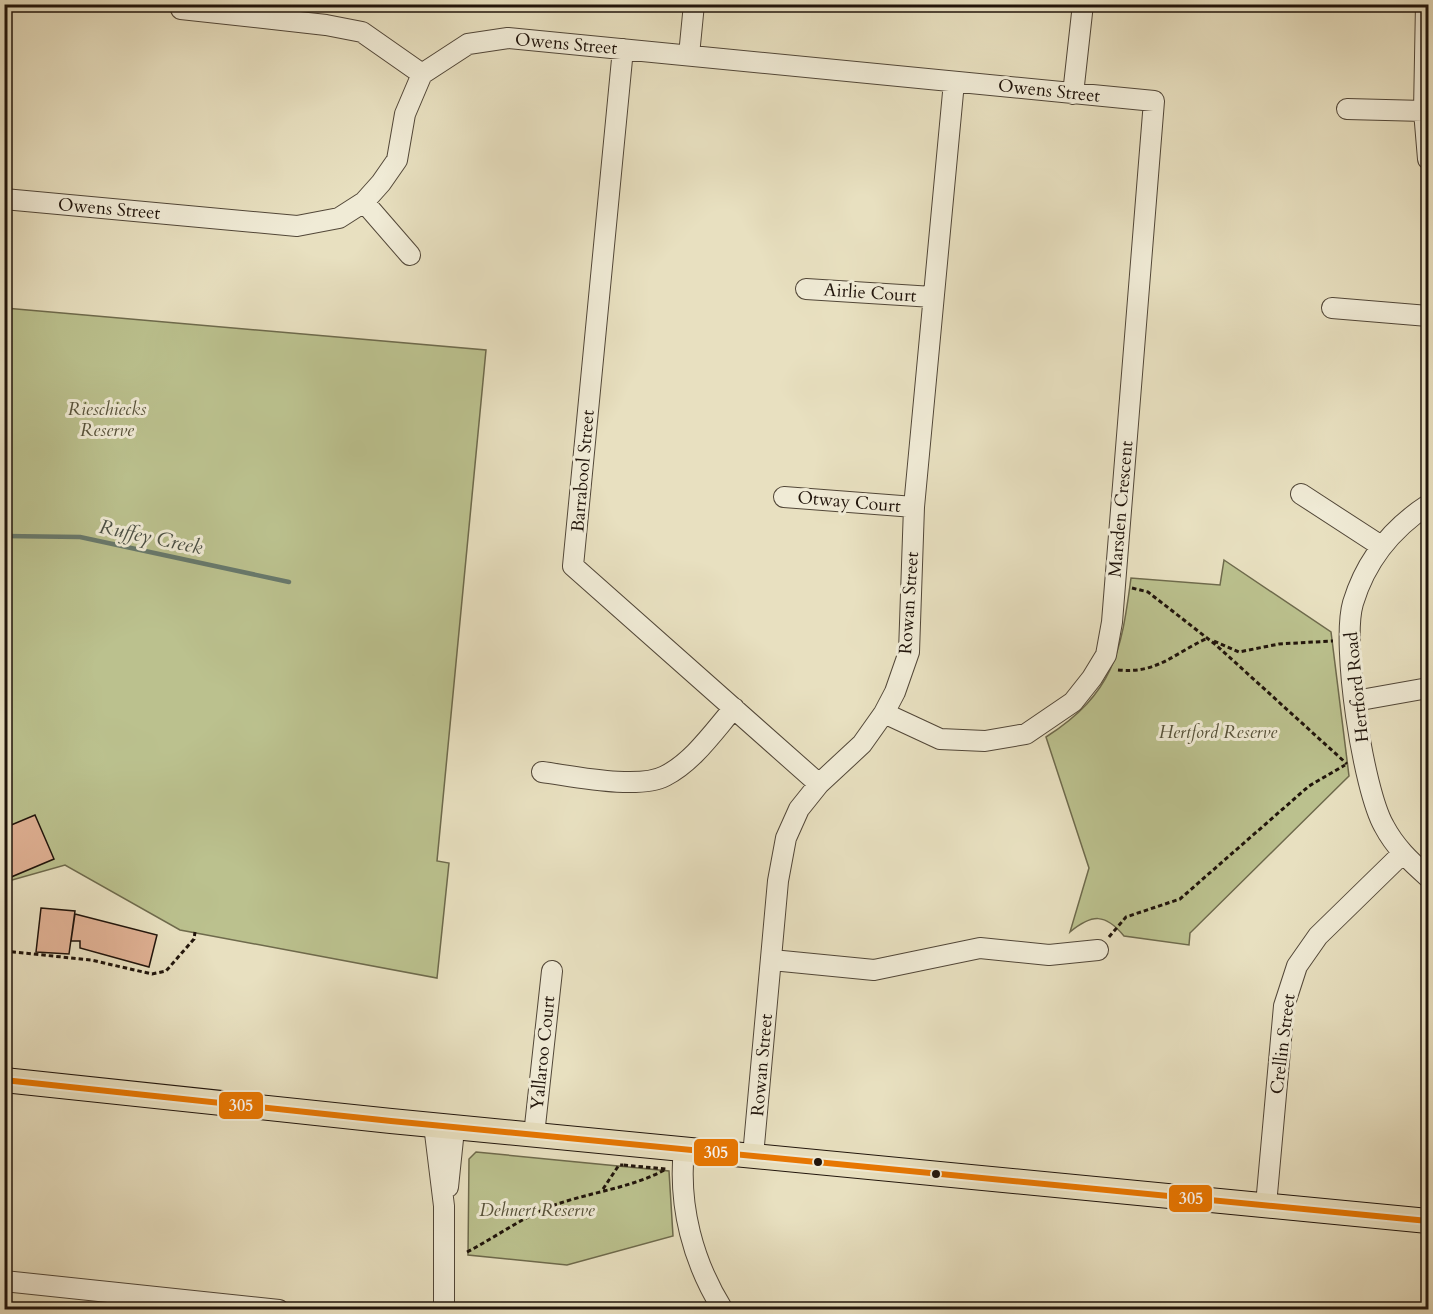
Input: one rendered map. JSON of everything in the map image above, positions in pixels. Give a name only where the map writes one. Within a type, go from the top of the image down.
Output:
[{"type":"main road","points":[[4,1080],[442,1126],[1428,1221]]},
{"type":"street","points":[[689,55],[694,4]]},
{"type":"street","points":[[1073,94],[1083,4]]},
{"type":"street","points":[[1426,4],[1424,111],[1428,159]]},
{"type":"street","points":[[181,9],[326,25],[362,32],[422,74]]},
{"type":"street","name":"Owens Street","points":[[4,199],[297,226],[339,218],[364,202],[397,160],[405,114],[422,74],[468,44],[508,38],[1154,100]]},
{"type":"street","name":"Barrabool Street","points":[[623,49],[573,566],[819,784]]},
{"type":"street","name":"Rowan Street","points":[[753,1156],[778,881],[786,838],[799,809],[819,784],[862,744],[884,714],[896,692],[909,652],[914,507],[954,81]]},
{"type":"street","name":"Marsden Crescent","points":[[884,714],[940,739],[985,741],[1026,734],[1073,702],[1106,654],[1115,584],[1154,100]]},
{"type":"street","points":[[1347,109],[1424,111]]},
{"type":"street","points":[[364,202],[410,255]]},
{"type":"street","name":"Airlie Court","points":[[806,288],[933,297]]},
{"type":"street","points":[[1332,308],[1428,316]]},
{"type":"street","points":[[1301,494],[1381,546]]},
{"type":"street","name":"Otway Court","points":[[784,497],[914,507]]},
{"type":"street","name":"Hertford Road","points":[[1428,505],[1405,520],[1381,546],[1369,565],[1353,605],[1348,640],[1355,701],[1355,762],[1383,825],[1402,854],[1428,877]]},
{"type":"street","points":[[1355,701],[1428,688]]},
{"type":"street","points":[[542,772],[628,783],[664,777],[692,756],[734,708]]},
{"type":"street","name":"Crellin Street","points":[[1266,1205],[1284,1006],[1297,966],[1318,936],[1402,854]]},
{"type":"street","points":[[772,960],[874,970],[980,948],[1049,955],[1098,950]]},
{"type":"street","name":"Yallaroo Court","points":[[534,1134],[552,971]]},
{"type":"street","points":[[442,1126],[452,1156],[444,1206],[444,1310]]},
{"type":"street","points":[[689,1150],[686,1197],[688,1227],[696,1255],[723,1310]]},
{"type":"street","points":[[4,1281],[279,1310]]},
{"type":"path","points":[[1098,950],[1126,917],[1180,899],[1309,786],[1355,762],[1207,638],[1148,592],[1115,584]]},
{"type":"path","points":[[1207,638],[1239,652],[1279,644],[1348,640]]},
{"type":"path","points":[[1098,668],[1137,672],[1159,666],[1207,638]]},
{"type":"path","points":[[4,951],[91,960],[152,974],[166,971],[194,939],[195,932]]},
{"type":"path","points":[[467,1252],[534,1213],[603,1189],[653,1177],[666,1169],[623,1165]]},
{"type":"green space","name":"Rieschiecks Reserve","points":[[5,308],[486,350],[437,861],[449,863],[437,978],[180,930],[65,865],[5,882]]},
{"type":"green space","name":"Hertford Reserve","points":[[1224,560],[1331,632],[1349,776],[1190,933],[1189,945],[1124,936],[1111,923],[1098,919],[1085,922],[1070,932],[1089,868],[1046,737],[1069,721],[1087,704],[1110,669],[1118,650],[1131,578],[1220,585]]},
{"type":"green space","name":"Dehnert Reserve","points":[[476,1152],[669,1171],[673,1236],[567,1265],[468,1255],[469,1159]]},
{"type":"building","points":[[35,815],[54,859],[4,880],[4,828]]},
{"type":"building","points":[[41,908],[75,911],[69,954],[36,952]]},
{"type":"building","points":[[75,914],[157,935],[149,967],[80,948],[80,941],[71,941]]},
{"type":"waterway","name":"Ruffey Creek","points":[[4,536],[80,537],[289,582]]},
{"type":"transit line","name":"305","points":[[4,1080],[391,1121],[1428,1221]]}]
